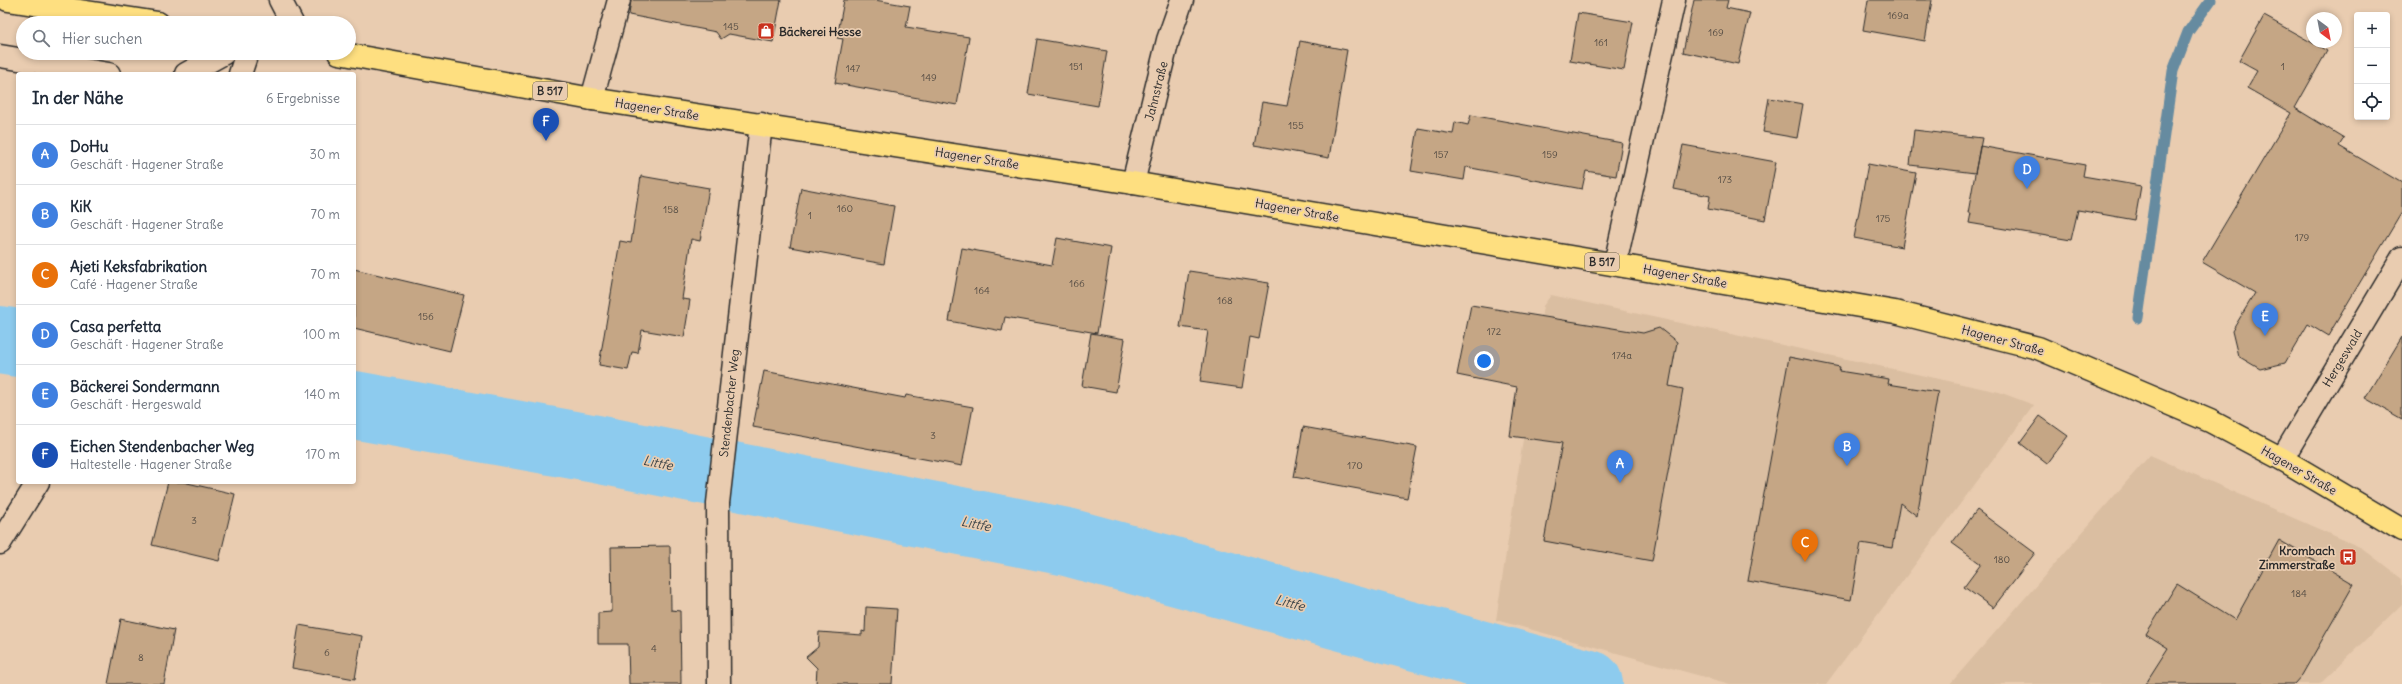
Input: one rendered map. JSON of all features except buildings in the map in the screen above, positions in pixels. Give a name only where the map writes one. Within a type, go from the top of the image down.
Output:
[{"type":"main road","points":[[8,0],[112,16]]},
{"type":"main road","name":"Hagener Straße","points":[[356,56],[592,99],[761,124],[1133,183],[1896,312],[2038,348],[2210,421],[2282,459],[2402,530]]},
{"type":"street","points":[[280,0],[288,16]]},
{"type":"street","points":[[592,99],[618,0]]},
{"type":"street","name":"Jahnstraße","points":[[1133,183],[1168,40],[1182,0]]},
{"type":"street","points":[[1615,264],[1674,0]]},
{"type":"street","points":[[0,56],[16,59]]},
{"type":"street","points":[[24,60],[97,72]]},
{"type":"street","points":[[190,72],[211,60]]},
{"type":"street","points":[[241,72],[245,60]]},
{"type":"street","name":"Stendenbacher Weg","points":[[718,684],[718,502],[761,124]]},
{"type":"street","name":"Hergeswald","points":[[2282,459],[2402,258]]},
{"type":"street","points":[[0,543],[37,484]]},
{"type":"shaded area","points":[[1551,295],[1999,392],[2034,405],[1826,684],[1730,684],[1496,620],[1543,306]]},
{"type":"shaded area","points":[[2150,455],[2362,548],[2402,579],[2402,604],[2320,684],[1950,684]]},
{"type":"waterway","points":[[2138,318],[2173,71],[2188,32],[2211,0]]},
{"type":"waterway","name":"Littfe","points":[[0,340],[16,343]]},
{"type":"waterway","name":"Littfe","points":[[356,405],[596,449],[1067,542],[1589,684]]},
{"type":"place","name":"Bäckerei Hesse","points":[[766,31]]},
{"type":"place","name":"Eichen Stendenbacher Weg","points":[[546,141]]},
{"type":"place","name":"Casa perfetta","points":[[2027,189]]},
{"type":"place","name":"Bäckerei Sondermann","points":[[2265,336]]},
{"type":"place","name":"KiK","points":[[1847,466]]},
{"type":"place","name":"DoHu","points":[[1620,483]]},
{"type":"place","name":"Krombach Zimmerstraße","points":[[2348,557]]},
{"type":"place","name":"Ajeti Keksfabrikation","points":[[1805,562]]}]
